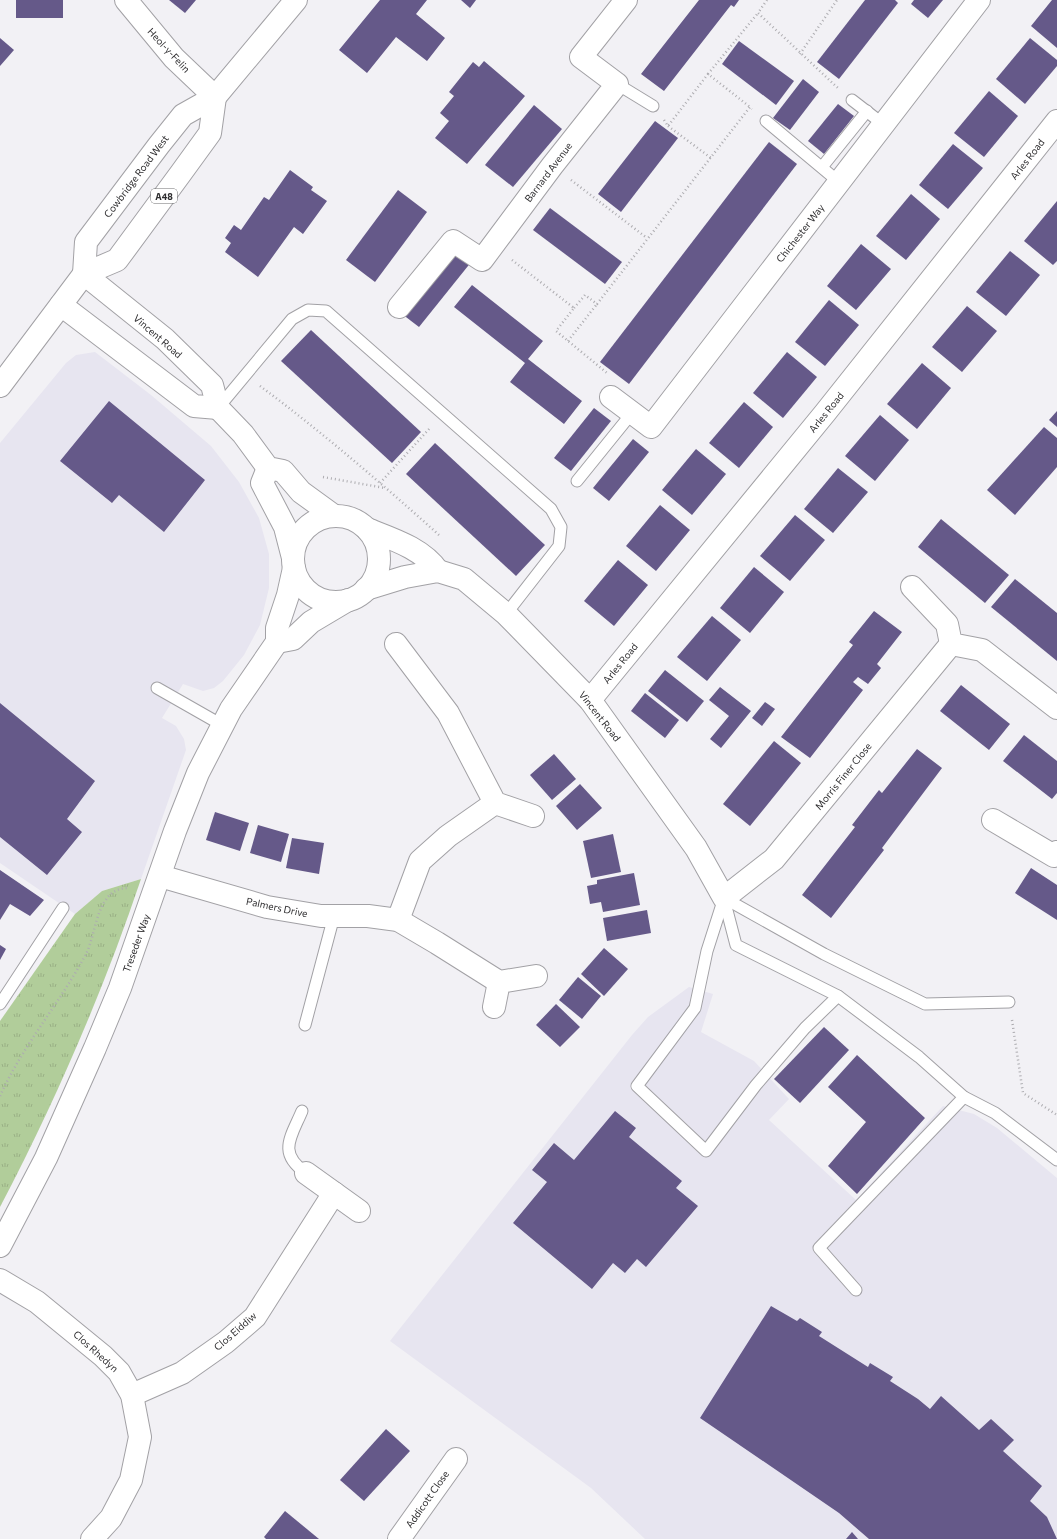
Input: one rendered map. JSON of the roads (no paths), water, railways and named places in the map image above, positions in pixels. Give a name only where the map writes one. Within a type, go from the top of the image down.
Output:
[{"type":"main road","name":"Heol-y-Felin","points":[[126,0],[174,58],[216,97]]},
{"type":"main road","name":"Cowbridge Road West","points":[[84,274],[86,242],[183,115],[216,97],[296,0]]},
{"type":"main road","points":[[617,84],[581,57],[626,0]]},
{"type":"main road","name":"Chichester Way","points":[[611,398],[651,427],[839,182],[875,117],[979,0]]},
{"type":"main road","name":"Barnard Avenue","points":[[399,307],[453,241],[482,260],[552,166],[617,84]]},
{"type":"main road","name":"A48","points":[[84,274],[117,260],[182,173],[210,133],[216,97]]},
{"type":"main road","name":"Arles Road","points":[[590,700],[825,413],[1057,121]]},
{"type":"main road","points":[[0,386],[84,274]]},
{"type":"main road","name":"Vincent Road","points":[[84,274],[165,339],[212,385],[218,408],[243,434],[268,468],[283,471],[301,492],[334,516]]},
{"type":"main road","points":[[61,305],[194,406],[218,408]]},
{"type":"main road","points":[[268,468],[262,483],[285,527],[293,563],[299,581],[308,592],[320,598],[334,602],[348,600]]},
{"type":"main road","name":"Vincent Road","points":[[293,563],[297,541],[308,526],[318,520],[334,516],[350,518],[367,529],[402,543],[430,560],[438,571]]},
{"type":"main road","name":"Vincent Road","points":[[366,589],[374,578],[379,566],[379,552],[374,539],[367,529]]},
{"type":"main road","name":"Treseder Way","points":[[0,1246],[46,1158],[95,1048],[120,988],[184,807],[222,725],[277,642],[277,628],[288,595],[293,563]]},
{"type":"main road","name":"Vincent Road","points":[[348,600],[366,589],[405,576],[438,571],[464,579],[506,614],[590,700],[696,848],[724,898]]},
{"type":"main road","points":[[912,587],[947,624],[951,644],[982,650],[1057,708]]},
{"type":"main road","points":[[277,642],[293,639],[311,622],[348,600]]},
{"type":"main road","points":[[396,644],[448,712],[495,803],[533,816]]},
{"type":"main road","name":"Morris Finer Close","points":[[724,898],[774,859],[951,644]]},
{"type":"main road","points":[[398,920],[420,862],[448,836],[495,803]]},
{"type":"main road","points":[[993,820],[1054,856],[1057,852]]},
{"type":"main road","name":"Palmers Drive","points":[[158,883],[267,907],[321,916],[368,916],[398,920],[437,942],[498,982]]},
{"type":"main road","points":[[494,1007],[498,982],[536,976]]},
{"type":"main road","points":[[306,1173],[359,1211]]},
{"type":"main road","name":"Clos Eiddiw","points":[[132,1395],[182,1373],[226,1342],[255,1317],[334,1193]]},
{"type":"main road","name":"Clos Rhedyn","points":[[0,1280],[38,1302],[103,1356],[119,1372],[132,1395],[140,1437],[131,1480],[111,1518],[92,1539]]},
{"type":"main road","name":"Addicott Close","points":[[399,1539],[456,1459]]},
{"type":"lane","points":[[617,84],[653,106]]},
{"type":"lane","points":[[822,167],[875,117],[852,100]]},
{"type":"lane","points":[[766,121],[839,182]]},
{"type":"lane","points":[[218,408],[292,319],[308,310],[326,311],[443,412],[551,509],[561,527],[559,546],[506,614]]},
{"type":"lane","points":[[577,481],[632,413]]},
{"type":"lane","points":[[157,688],[222,725]]},
{"type":"lane","points":[[724,898],[707,951],[695,1008],[637,1086],[706,1151],[756,1085],[806,1028],[838,996]]},
{"type":"lane","points":[[724,898],[736,945],[838,996],[919,1057],[964,1097],[995,1113],[1057,1160]]},
{"type":"lane","points":[[724,898],[824,954],[925,1004],[1009,1002]]},
{"type":"lane","points":[[0,1004],[63,908]]},
{"type":"lane","points":[[304,1025],[334,916]]},
{"type":"lane","points":[[856,1290],[819,1248],[964,1097]]},
{"type":"lane","points":[[302,1111],[290,1138],[289,1156],[293,1163],[306,1173]]}]
